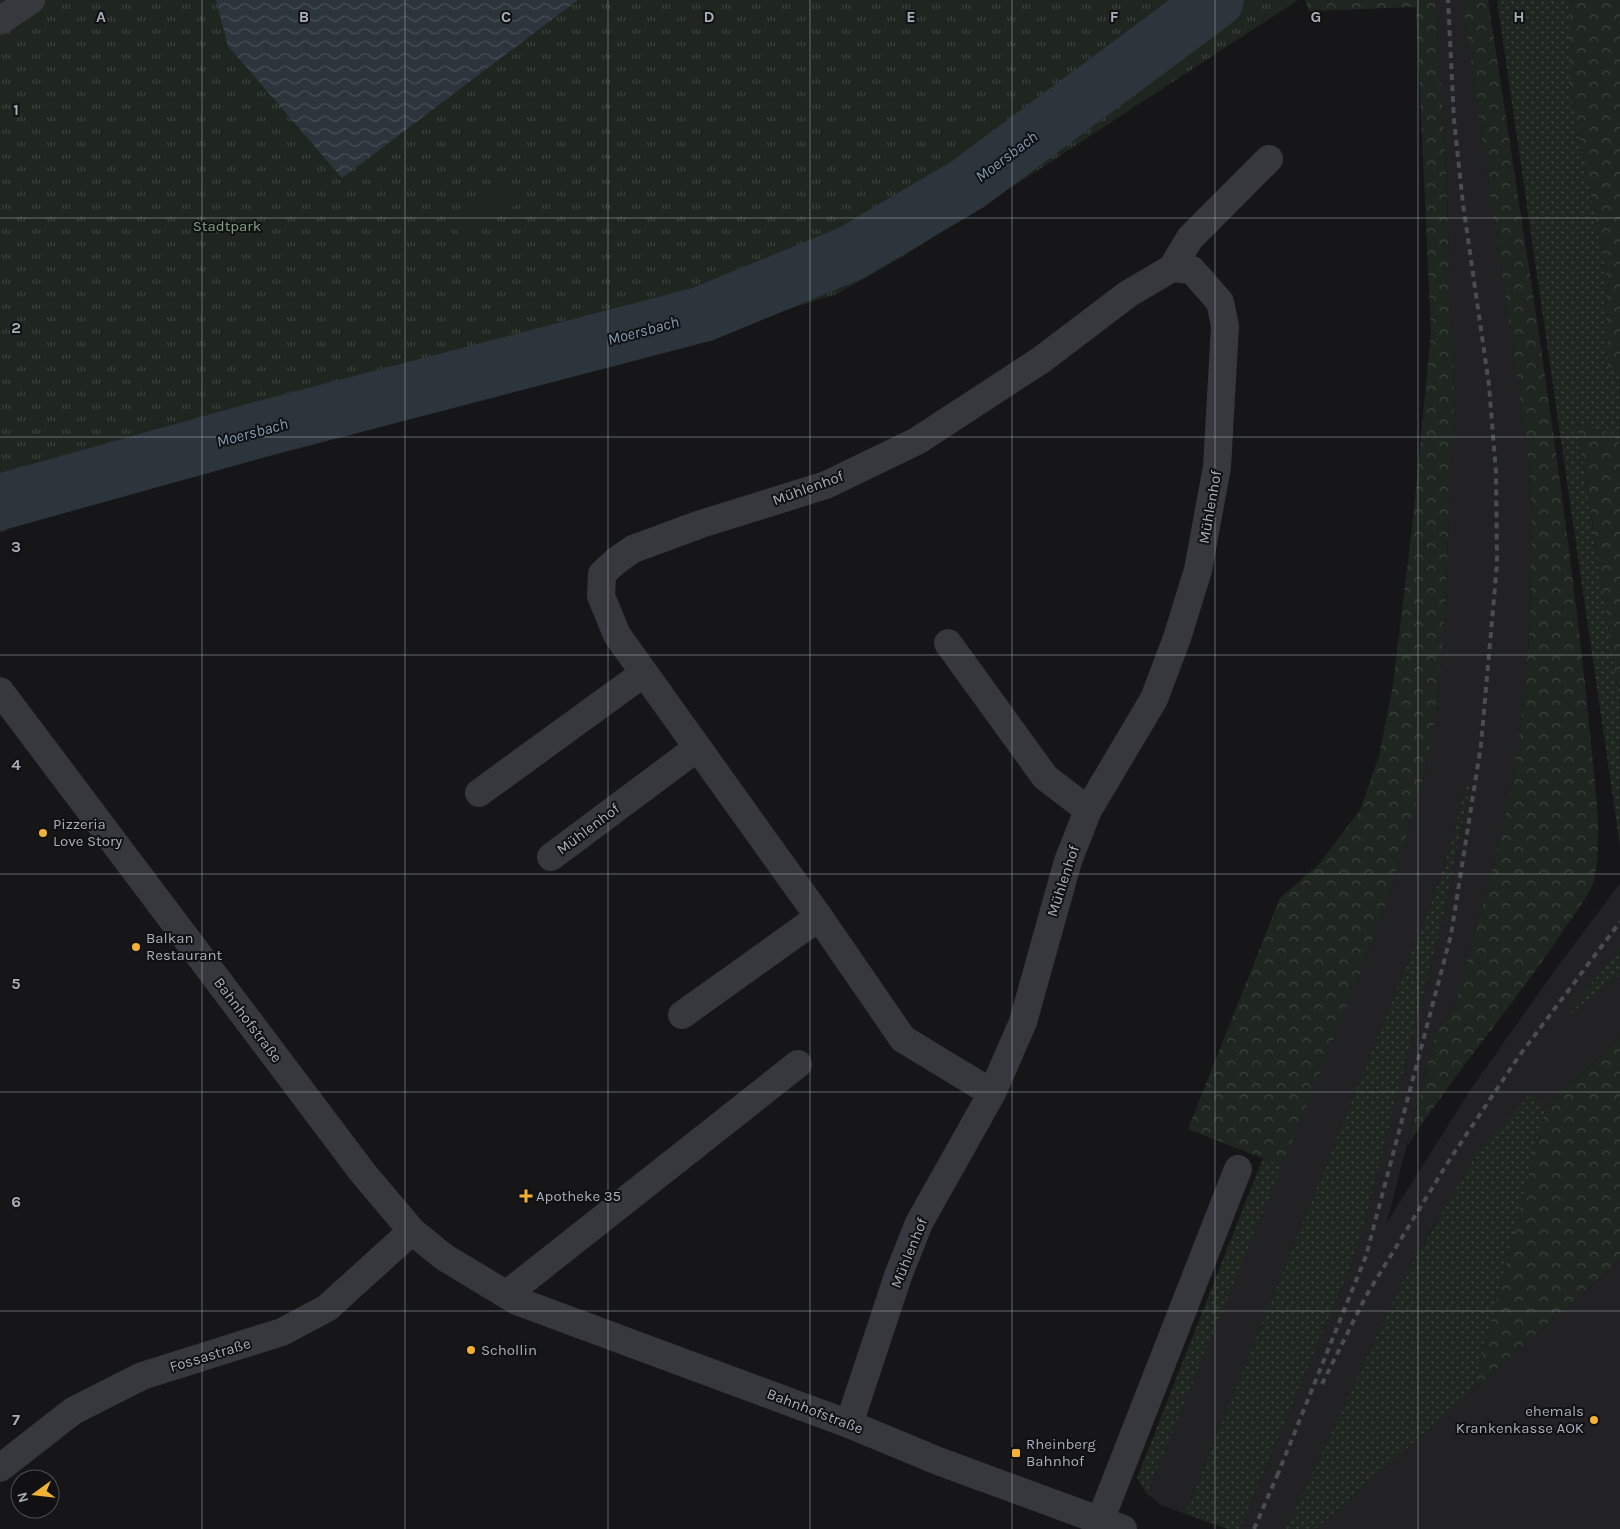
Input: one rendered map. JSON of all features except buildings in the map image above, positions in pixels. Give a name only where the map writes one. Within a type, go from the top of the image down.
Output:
[{"type":"street","points":[[0,21],[31,0]]},
{"type":"street","name":"Mühlenhof","points":[[992,1093],[903,1039],[819,917],[617,636],[601,596],[602,574],[633,549],[701,524],[826,485],[917,440],[1041,360],[1128,294],[1172,268],[1190,238],[1269,159]]},
{"type":"street","name":"Mühlenhof","points":[[849,1424],[898,1276],[919,1222],[992,1093],[1023,1022],[1068,861],[1088,810],[1154,698],[1178,638],[1198,570],[1217,467],[1225,326],[1220,302],[1192,270],[1172,268]]},
{"type":"street","points":[[948,643],[1045,777],[1088,810]]},
{"type":"street","points":[[478,793],[644,673]]},
{"type":"street","name":"Bahnhofstraße","points":[[0,691],[363,1173],[412,1231],[444,1257],[507,1294],[517,1302],[849,1424],[938,1461],[1112,1525]]},
{"type":"street","name":"Mühlenhof","points":[[551,857],[697,748]]},
{"type":"street","points":[[682,1015],[819,917]]},
{"type":"street","points":[[507,1294],[798,1064]]},
{"type":"street","points":[[1112,1525],[1238,1169]]},
{"type":"street","name":"Fossastraße","points":[[0,1468],[73,1411],[142,1376],[282,1332],[327,1308],[412,1231]]},
{"type":"shaded area","points":[[1435,0],[1462,0],[1527,446],[1532,511],[1530,623],[1523,709],[1513,780],[1495,861],[1454,1009],[1436,1031],[1387,1222],[1471,1089],[1555,970],[1620,883],[1620,947],[1566,1017],[1620,975],[1620,1038],[1546,1107],[1531,1093],[1435,1223],[1408,1270],[1286,1529],[1240,1529],[1347,1275],[1361,1236],[1444,913],[1470,787],[1466,785],[1450,848],[1427,915],[1185,1514],[1161,1505],[1147,1494],[1362,969],[1392,886],[1425,773],[1436,713],[1444,632],[1454,396],[1445,147]]},
{"type":"shaded area","points":[[1620,1260],[1620,1529],[1316,1529],[1474,1389]]},
{"type":"green space","name":"Stadtpark","points":[[0,0],[1298,0],[1026,178],[902,257],[837,294],[590,371],[420,415],[170,473],[39,513],[0,533]]},
{"type":"green space","points":[[1305,0],[1435,0],[1445,147],[1454,396],[1444,632],[1436,713],[1425,773],[1392,886],[1362,969],[1282,1166],[1188,1129],[1280,898],[1319,864],[1360,810],[1379,756],[1393,685],[1413,520],[1431,332],[1416,7],[1309,11]]},
{"type":"green space","points":[[1462,0],[1488,0],[1564,511],[1588,716],[1598,819],[1598,851],[1593,883],[1583,902],[1523,988],[1444,1092],[1407,1146],[1436,1031],[1454,1009],[1495,861],[1513,780],[1523,709],[1530,623],[1532,511],[1527,446]]},
{"type":"green space","points":[[1497,0],[1572,0],[1569,9],[1569,84],[1606,272],[1608,369],[1620,372],[1620,445],[1608,432],[1577,424],[1620,705],[1620,846]]},
{"type":"green space","points":[[1572,0],[1620,0],[1620,372],[1608,370],[1606,272],[1569,84],[1569,9]]},
{"type":"green space","points":[[509,184],[520,202],[463,240],[451,222]]},
{"type":"green space","points":[[1577,423],[1608,432],[1620,445],[1620,705]]},
{"type":"green space","points":[[1466,785],[1470,787],[1444,913],[1361,1236],[1347,1275],[1240,1529],[1228,1529],[1185,1514],[1427,915],[1450,848]]},
{"type":"green space","points":[[1620,947],[1620,975],[1564,1019]]},
{"type":"green space","points":[[1620,1038],[1620,1260],[1474,1389],[1546,1107]]},
{"type":"green space","points":[[1531,1093],[1546,1107],[1474,1389],[1316,1529],[1286,1529],[1408,1270],[1476,1155]]},
{"type":"green space","points":[[1263,1158],[1282,1166],[1147,1494],[1137,1478]]},
{"type":"water","points":[[216,0],[578,0],[342,178],[228,46]]},
{"type":"waterway","name":"Moersbach","points":[[0,502],[258,430],[703,314],[851,253],[968,184],[1216,0]]},
{"type":"railway","points":[[1277,1476],[1366,1256],[1451,935],[1481,745],[1497,564],[1496,473],[1489,385],[1463,204],[1454,120],[1448,0]]},
{"type":"railway","points":[[1322,1384],[1366,1296],[1450,1159],[1519,1056],[1620,922]]},
{"type":"railway","points":[[1254,1529],[1280,1469]]},
{"type":"place","name":"Pizzeria Love Story","points":[[43,833]]},
{"type":"place","name":"Balkan Restaurant","points":[[136,947]]},
{"type":"place","name":"Apotheke 35","points":[[526,1196]]},
{"type":"place","name":"Schollin","points":[[471,1350]]},
{"type":"place","name":"ehemals Krankenkasse AOK","points":[[1594,1420]]},
{"type":"place","name":"Rheinberg Bahnhof","points":[[1016,1453]]}]
